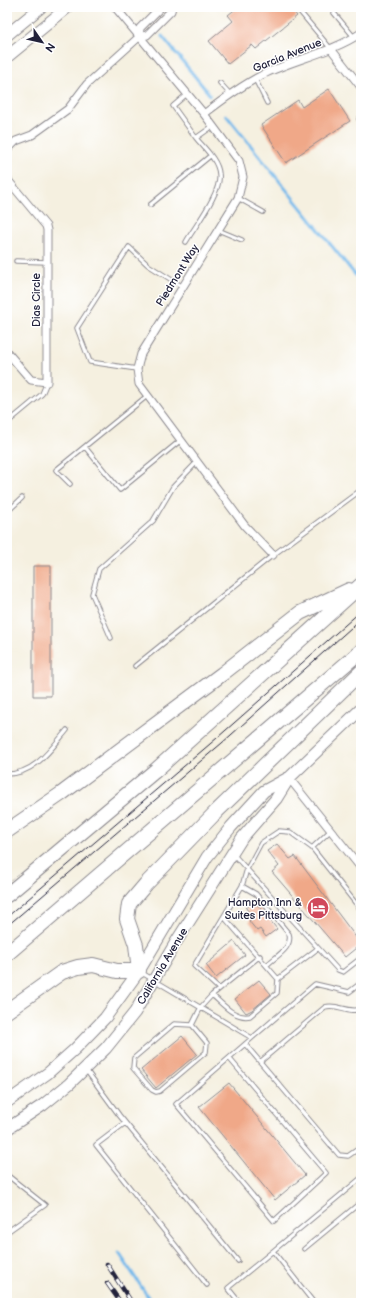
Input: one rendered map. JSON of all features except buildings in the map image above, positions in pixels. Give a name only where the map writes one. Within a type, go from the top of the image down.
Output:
[{"type":"highway","points":[[7,831],[67,789],[300,614],[361,585]]},
{"type":"highway","points":[[7,894],[156,770],[361,585]]},
{"type":"highway","points":[[7,954],[361,651]]},
{"type":"highway","points":[[7,1011],[62,972],[78,967],[93,965],[117,971],[139,972],[136,945],[127,920],[130,904],[146,884],[217,811],[361,672]]},
{"type":"main road","points":[[7,35],[41,7]]},
{"type":"main road","points":[[7,57],[68,7]]},
{"type":"main road","name":"California Avenue","points":[[7,1129],[43,1105],[85,1070],[106,1048],[135,1012],[176,942],[242,838],[276,799],[289,778],[361,708]]},
{"type":"main road","name":"California Avenue","points":[[7,1102],[48,1073],[75,1049],[105,1018],[139,972],[207,857],[231,827],[264,791],[289,778]]},
{"type":"street","name":"Piedmont Way","points":[[115,7],[204,114],[239,161],[244,177],[238,198],[141,354],[137,370]]},
{"type":"street","points":[[139,37],[140,28],[161,7]]},
{"type":"street","points":[[7,150],[16,141],[32,135],[68,109],[87,84],[139,37],[147,35],[172,11],[172,7]]},
{"type":"street","name":"Garcia Avenue","points":[[204,114],[230,94],[255,79],[331,49],[358,35]]},
{"type":"street","points":[[331,49],[361,87]]},
{"type":"street","name":"Dias Circle","points":[[7,179],[46,226],[47,382]]},
{"type":"street","points":[[7,352],[30,380],[47,382]]},
{"type":"street","points":[[137,370],[139,384],[245,526],[273,555]]},
{"type":"street","points":[[289,778],[361,868]]},
{"type":"lane","points":[[296,7],[331,49]]},
{"type":"lane","points":[[334,14],[358,35]]},
{"type":"lane","points":[[255,79],[267,103]]},
{"type":"lane","points":[[220,83],[230,94]]},
{"type":"lane","points":[[186,242],[216,191],[220,174],[215,162],[172,106],[187,94]]},
{"type":"lane","points":[[196,138],[213,126]]},
{"type":"lane","points":[[150,205],[210,156]]},
{"type":"lane","points":[[238,198],[263,212]]},
{"type":"lane","points":[[218,230],[242,240]]},
{"type":"lane","points":[[137,370],[90,362],[77,328],[129,247],[148,265],[183,286]]},
{"type":"lane","points":[[16,261],[47,262]]},
{"type":"lane","points":[[7,423],[42,394],[47,382]]},
{"type":"lane","points":[[70,484],[56,470],[148,396]]},
{"type":"lane","points":[[84,447],[120,490],[181,440]]},
{"type":"lane","points":[[111,638],[92,594],[99,569],[153,522],[173,487],[197,462]]},
{"type":"lane","points":[[135,666],[273,555],[361,490]]},
{"type":"lane","points":[[7,512],[22,498]]},
{"type":"lane","points":[[7,774],[27,771],[39,761],[68,730]]},
{"type":"lane","points":[[312,848],[331,830]]},
{"type":"lane","points":[[219,989],[194,966],[242,886],[247,869],[261,843],[279,831],[290,832],[312,848],[361,910]]},
{"type":"lane","points":[[232,854],[317,949],[338,970],[343,972],[361,958]]},
{"type":"lane","points":[[242,886],[256,894],[289,934],[291,939],[287,947],[267,964]]},
{"type":"lane","points":[[212,995],[233,1013],[239,1016],[250,1016],[277,993],[278,978],[224,917]]},
{"type":"lane","points":[[278,978],[317,949]]},
{"type":"lane","points":[[192,1025],[201,1007],[212,995],[260,956]]},
{"type":"lane","points":[[139,972],[252,1038]]},
{"type":"lane","points":[[229,1058],[326,1173],[274,1222],[176,1104],[245,1044],[315,984],[349,992],[361,983]]},
{"type":"lane","points":[[260,1062],[325,1007],[332,1006],[356,1011],[361,1009]]},
{"type":"lane","points":[[174,1024],[192,1025],[207,1043],[206,1052],[160,1091],[156,1092],[152,1090],[133,1068],[134,1058],[174,1024]]},
{"type":"lane","points":[[245,1044],[339,1155],[348,1156],[361,1147]]},
{"type":"lane","points":[[85,1070],[125,1123],[238,1261]]},
{"type":"lane","points":[[125,1123],[96,1145],[207,1285]]},
{"type":"lane","points":[[7,1175],[45,1205],[7,1232]]},
{"type":"lane","points":[[240,1303],[228,1288],[361,1178]]},
{"type":"lane","points":[[304,1249],[361,1202]]},
{"type":"lane","points":[[273,1251],[314,1303]]},
{"type":"waterway","points":[[162,36],[210,95]]},
{"type":"waterway","points":[[226,115],[361,282]]},
{"type":"waterway","points":[[119,1253],[152,1303]]},
{"type":"tram line","points":[[7,917],[217,738],[361,611]]},
{"type":"tram line","points":[[7,926],[222,743],[361,619]]},
{"type":"railway","points":[[107,1264],[132,1303]]},
{"type":"railway","points":[[107,1283],[121,1303]]},
{"type":"place","name":"Hampton Inn & Suites Pittsburg","points":[[318,908]]}]
